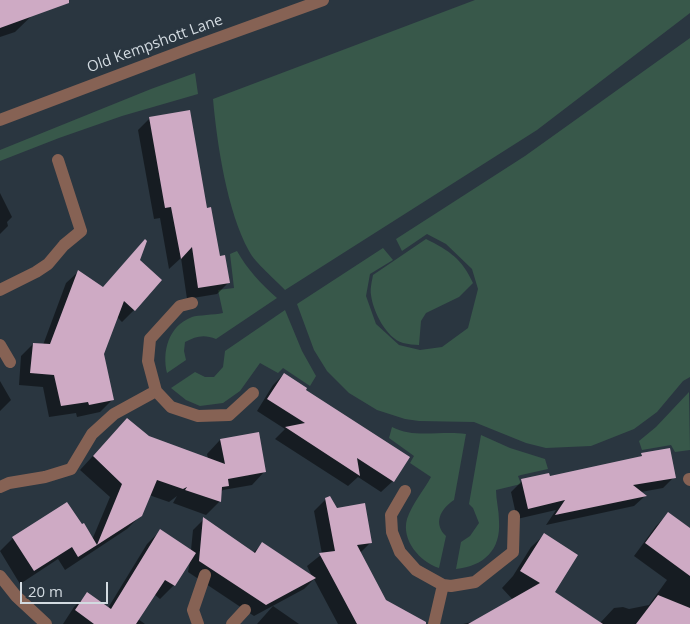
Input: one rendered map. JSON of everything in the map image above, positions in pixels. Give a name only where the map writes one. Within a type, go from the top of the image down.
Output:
[{"type":"street","name":"Old Kempshott Lane","points":[[0,120],[302,3],[323,0]]},
{"type":"street","points":[[0,290],[48,264],[64,245],[81,231],[58,160]]},
{"type":"street","points":[[192,303],[180,306],[150,339],[148,361],[156,391],[171,407],[198,416],[229,415],[253,392]]},
{"type":"street","points":[[0,345],[10,362]]},
{"type":"street","points":[[0,488],[9,482],[45,477],[71,469],[92,434],[114,414],[156,391]]},
{"type":"street","points":[[405,491],[392,515],[392,532],[400,552],[416,570],[443,585],[451,586],[476,582],[513,552],[514,516]]},
{"type":"street","points":[[198,624],[193,610],[205,575]]},
{"type":"street","points":[[0,576],[16,596],[46,624]]},
{"type":"street","points":[[434,624],[443,585]]},
{"type":"street","points":[[232,624],[245,610]]},
{"type":"green space","points":[[475,0],[690,0],[690,13],[537,130],[285,290],[256,261],[241,235],[224,177],[213,99]]},
{"type":"green space","points":[[690,38],[690,377],[683,381],[657,412],[634,429],[591,446],[546,448],[526,443],[474,422],[419,421],[405,419],[377,410],[349,393],[327,371],[314,350],[297,304],[383,248],[393,260],[370,274],[366,296],[376,324],[399,345],[420,350],[442,347],[468,328],[478,289],[472,269],[446,244],[427,234],[402,251],[396,239],[525,156]]},
{"type":"green space","points":[[195,73],[198,94],[122,116],[0,161],[0,150]]},
{"type":"green space","points":[[426,239],[454,256],[473,283],[459,297],[426,313],[421,321],[419,345],[403,343],[391,336],[381,323],[374,309],[371,295],[373,275]]},
{"type":"green space","points":[[237,251],[255,276],[277,298],[216,339],[200,336],[185,342],[186,360],[167,373],[166,348],[172,333],[177,327],[192,317],[223,313],[218,290],[234,288],[230,254]]},
{"type":"green space","points":[[285,310],[302,351],[316,376],[310,386],[283,368],[278,373],[260,363],[240,391],[223,403],[200,406],[186,400],[171,388],[195,372],[205,377],[214,377],[223,367],[225,351]]},
{"type":"green space","points":[[689,392],[690,450],[675,452],[671,445],[642,450],[639,441],[656,427]]},
{"type":"green space","points":[[392,427],[410,433],[466,434],[454,500],[445,508],[440,517],[440,527],[446,536],[439,568],[425,561],[414,549],[409,542],[406,527],[412,508],[431,477],[410,463],[414,456],[389,438]]},
{"type":"green space","points":[[481,435],[510,448],[545,459],[548,469],[518,476],[521,484],[496,490],[499,531],[494,548],[489,555],[475,564],[456,569],[461,542],[470,536],[479,523],[473,508],[469,504]]},
{"type":"building","points":[[0,0],[69,0],[69,3],[0,28]]},
{"type":"building","points":[[190,110],[207,208],[211,207],[220,256],[225,255],[230,283],[198,288],[192,247],[181,259],[171,207],[165,208],[149,117]]},
{"type":"building","points":[[145,239],[147,241],[140,260],[162,280],[135,311],[124,301],[104,354],[114,400],[89,405],[88,402],[61,406],[54,375],[30,373],[33,343],[50,344],[78,270],[103,287]]},
{"type":"building","points":[[284,373],[307,388],[306,390],[410,457],[394,482],[357,458],[360,476],[285,427],[305,423],[267,399]]},
{"type":"building","points":[[127,418],[149,436],[225,464],[220,439],[259,432],[266,472],[228,479],[229,486],[222,487],[221,502],[185,490],[187,487],[183,489],[157,480],[142,516],[97,545],[122,484],[93,456]]},
{"type":"building","points":[[670,448],[676,478],[633,485],[647,496],[555,515],[565,500],[528,509],[521,479],[549,473],[550,476],[642,456],[641,453]]},
{"type":"building","points":[[330,496],[337,508],[365,503],[372,543],[357,545],[386,600],[426,622],[426,624],[357,624],[319,553],[335,551],[325,498]]},
{"type":"building","points":[[67,502],[82,524],[84,523],[97,545],[78,557],[72,547],[34,571],[12,537]]},
{"type":"building","points":[[668,512],[690,528],[690,576],[645,543]]},
{"type":"building","points":[[203,517],[255,553],[262,542],[316,578],[266,605],[199,561]]},
{"type":"building","points":[[160,529],[196,553],[175,586],[165,580],[136,624],[94,624],[75,610],[87,592],[111,609]]},
{"type":"building","points":[[544,533],[578,555],[555,592],[603,624],[468,624],[540,583],[520,571]]},
{"type":"building","points":[[658,595],[690,608],[690,624],[636,624]]}]
